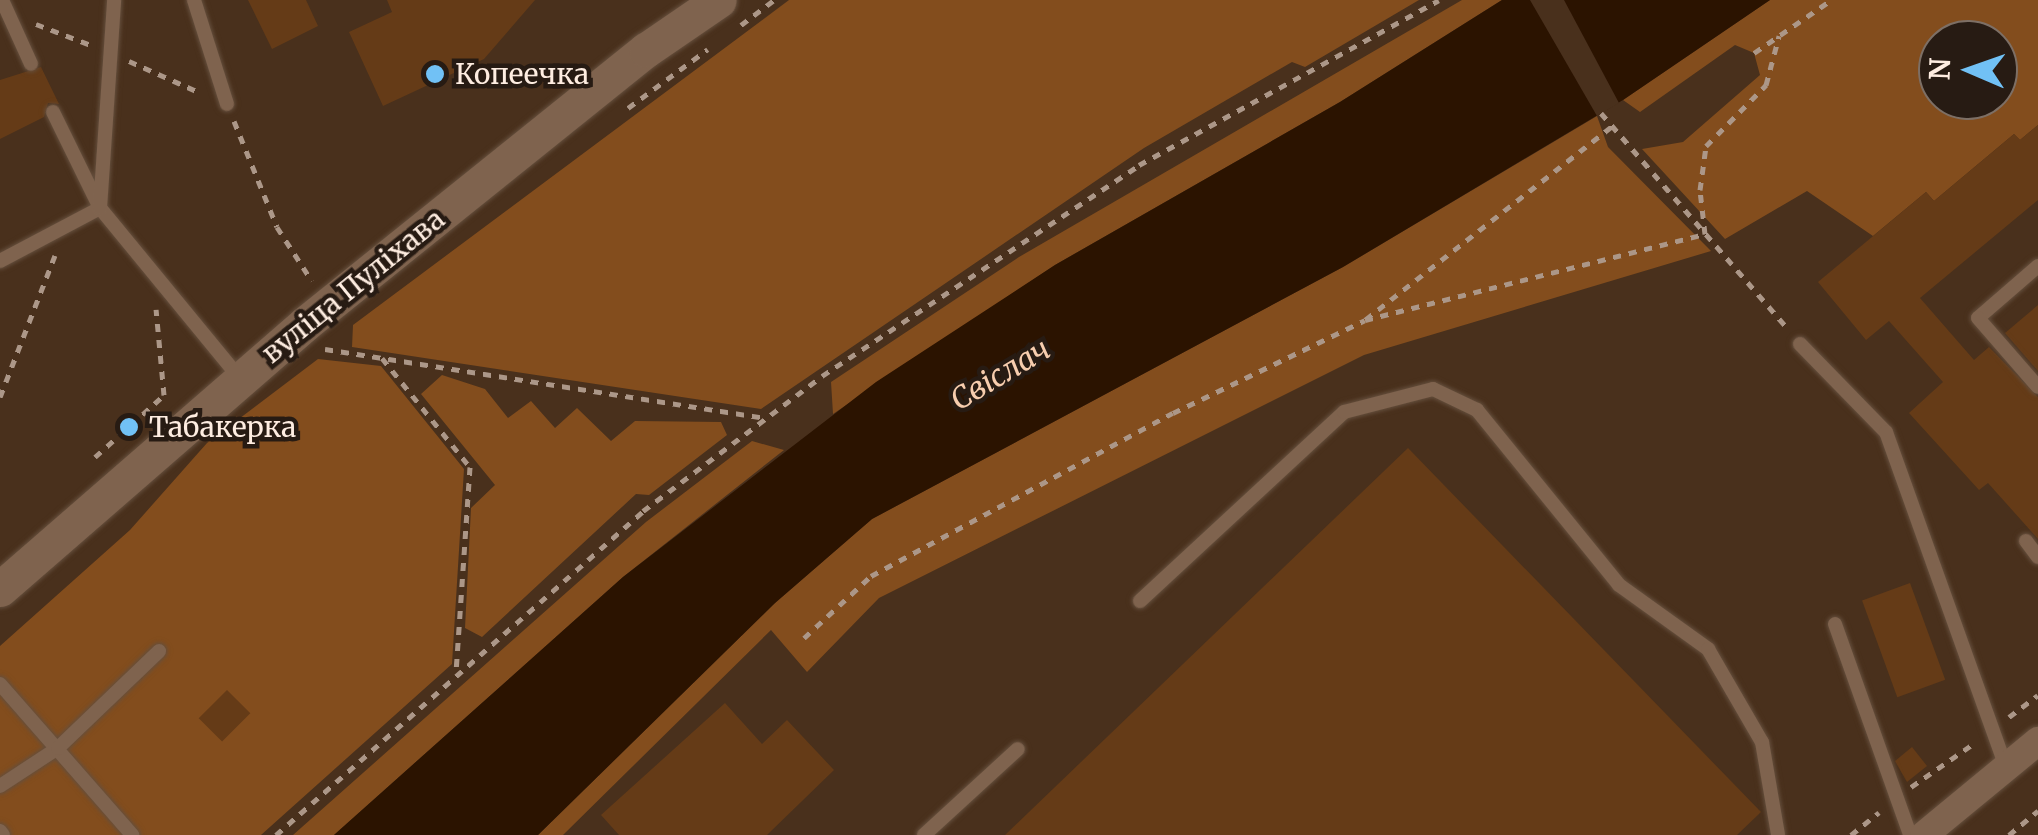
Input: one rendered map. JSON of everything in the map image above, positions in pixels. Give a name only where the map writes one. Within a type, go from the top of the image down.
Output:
[{"type":"street","name":"вуліца Пуліхава","points":[[0,589],[240,378],[646,50],[720,0]]},
{"type":"street","points":[[1924,835],[2038,741]]},
{"type":"lane","points":[[2,0],[32,64]]},
{"type":"lane","points":[[100,208],[114,0]]},
{"type":"lane","points":[[194,0],[227,104]]},
{"type":"lane","points":[[0,43],[17,35]]},
{"type":"lane","points":[[54,112],[100,208],[240,378]]},
{"type":"lane","points":[[0,261],[100,208]]},
{"type":"lane","points":[[2038,266],[1978,318],[2038,387]]},
{"type":"lane","points":[[1800,344],[1886,432],[2006,768]]},
{"type":"lane","points":[[1140,601],[1344,412],[1433,389],[1476,410],[1619,585],[1708,650],[1762,742],[1778,835]]},
{"type":"lane","points":[[2026,541],[2038,557]]},
{"type":"lane","points":[[1835,624],[1899,795],[1910,835]]},
{"type":"lane","points":[[0,786],[58,748],[159,650]]},
{"type":"lane","points":[[0,684],[132,835]]},
{"type":"lane","points":[[924,835],[1018,749]]},
{"type":"path","points":[[276,835],[642,510],[766,418],[1139,165],[1439,0]]},
{"type":"path","points":[[1754,53],[1832,0]]},
{"type":"path","points":[[1704,234],[1700,190],[1706,146],[1766,85],[1778,36]]},
{"type":"path","points":[[227,104],[277,227],[316,288]]},
{"type":"path","points":[[1601,113],[1800,344]]},
{"type":"path","points":[[1365,320],[1611,127]]},
{"type":"path","points":[[0,397],[65,229]]},
{"type":"path","points":[[804,638],[870,576],[1173,413],[1365,320],[1704,234]]},
{"type":"path","points":[[95,457],[164,394],[156,306]]},
{"type":"path","points":[[313,347],[766,418]]},
{"type":"path","points":[[382,358],[470,467],[456,673]]},
{"type":"path","points":[[1851,835],[1899,795],[1991,732],[2038,694]]},
{"type":"path","points":[[2009,835],[2038,811]]},
{"type":"shaded area","points":[[789,0],[1419,0],[1305,67],[1292,62],[1144,148],[761,409],[352,347],[353,325]]},
{"type":"shaded area","points":[[1462,0],[1502,0],[1340,102],[1055,265],[833,414],[831,382],[1019,257]]},
{"type":"shaded area","points":[[1770,0],[2038,0],[2038,125],[2020,140],[2014,134],[1934,201],[1926,192],[1873,236],[1807,191],[1725,239],[1642,149],[1683,142],[1760,75],[1754,53],[1735,45],[1640,112],[1623,100]]},
{"type":"shaded area","points":[[1597,116],[1608,147],[1711,251],[1364,355],[879,598],[807,672],[771,630],[563,835],[538,835],[775,603],[872,519],[1343,267]]},
{"type":"shaded area","points":[[318,359],[381,366],[464,469],[452,664],[261,835],[0,835],[0,646],[130,530],[207,443]]},
{"type":"shaded area","points":[[442,375],[485,389],[508,418],[531,401],[555,428],[577,408],[611,441],[635,421],[721,422],[727,435],[649,495],[636,494],[482,637],[465,628],[471,508],[495,485],[421,394]]},
{"type":"shaded area","points":[[752,441],[784,450],[623,577],[334,835],[293,835],[646,522]]},
{"type":"water","name":"Свіслач","points":[[1502,0],[1770,0],[1623,100],[1343,267],[872,519],[775,603],[538,835],[334,835],[623,577],[876,382],[1055,265],[1340,102]]},
{"type":"pier","points":[[1530,0],[1564,0],[1619,103],[1597,116]]},
{"type":"building","points":[[248,0],[306,0],[318,26],[272,49]]},
{"type":"building","points":[[387,0],[535,0],[484,59],[383,106],[349,32],[392,12]]},
{"type":"building","points":[[41,67],[59,104],[48,103],[44,117],[0,139],[0,80]]},
{"type":"building","points":[[2038,125],[2038,200],[1920,298],[1974,360],[1989,347],[2038,397],[2038,539],[1988,483],[1979,490],[1909,413],[1943,382],[1889,321],[1866,340],[1818,282],[1926,192],[1934,201],[2014,134],[2020,140]]},
{"type":"building","points":[[2038,305],[2038,371],[2005,333]]},
{"type":"building","points":[[1408,448],[1761,812],[1737,835],[1005,835]]},
{"type":"building","points":[[1910,583],[1945,680],[1897,697],[1862,600]]},
{"type":"building","points":[[227,690],[250,713],[222,742],[199,718]]},
{"type":"building","points":[[725,703],[762,744],[787,720],[834,770],[767,835],[619,835],[601,815]]},
{"type":"building","points":[[1912,747],[1927,766],[1907,782],[1895,761]]},
{"type":"place","name":"Копеечка","points":[[435,74]]},
{"type":"place","name":"Табакерка","points":[[129,427]]}]
